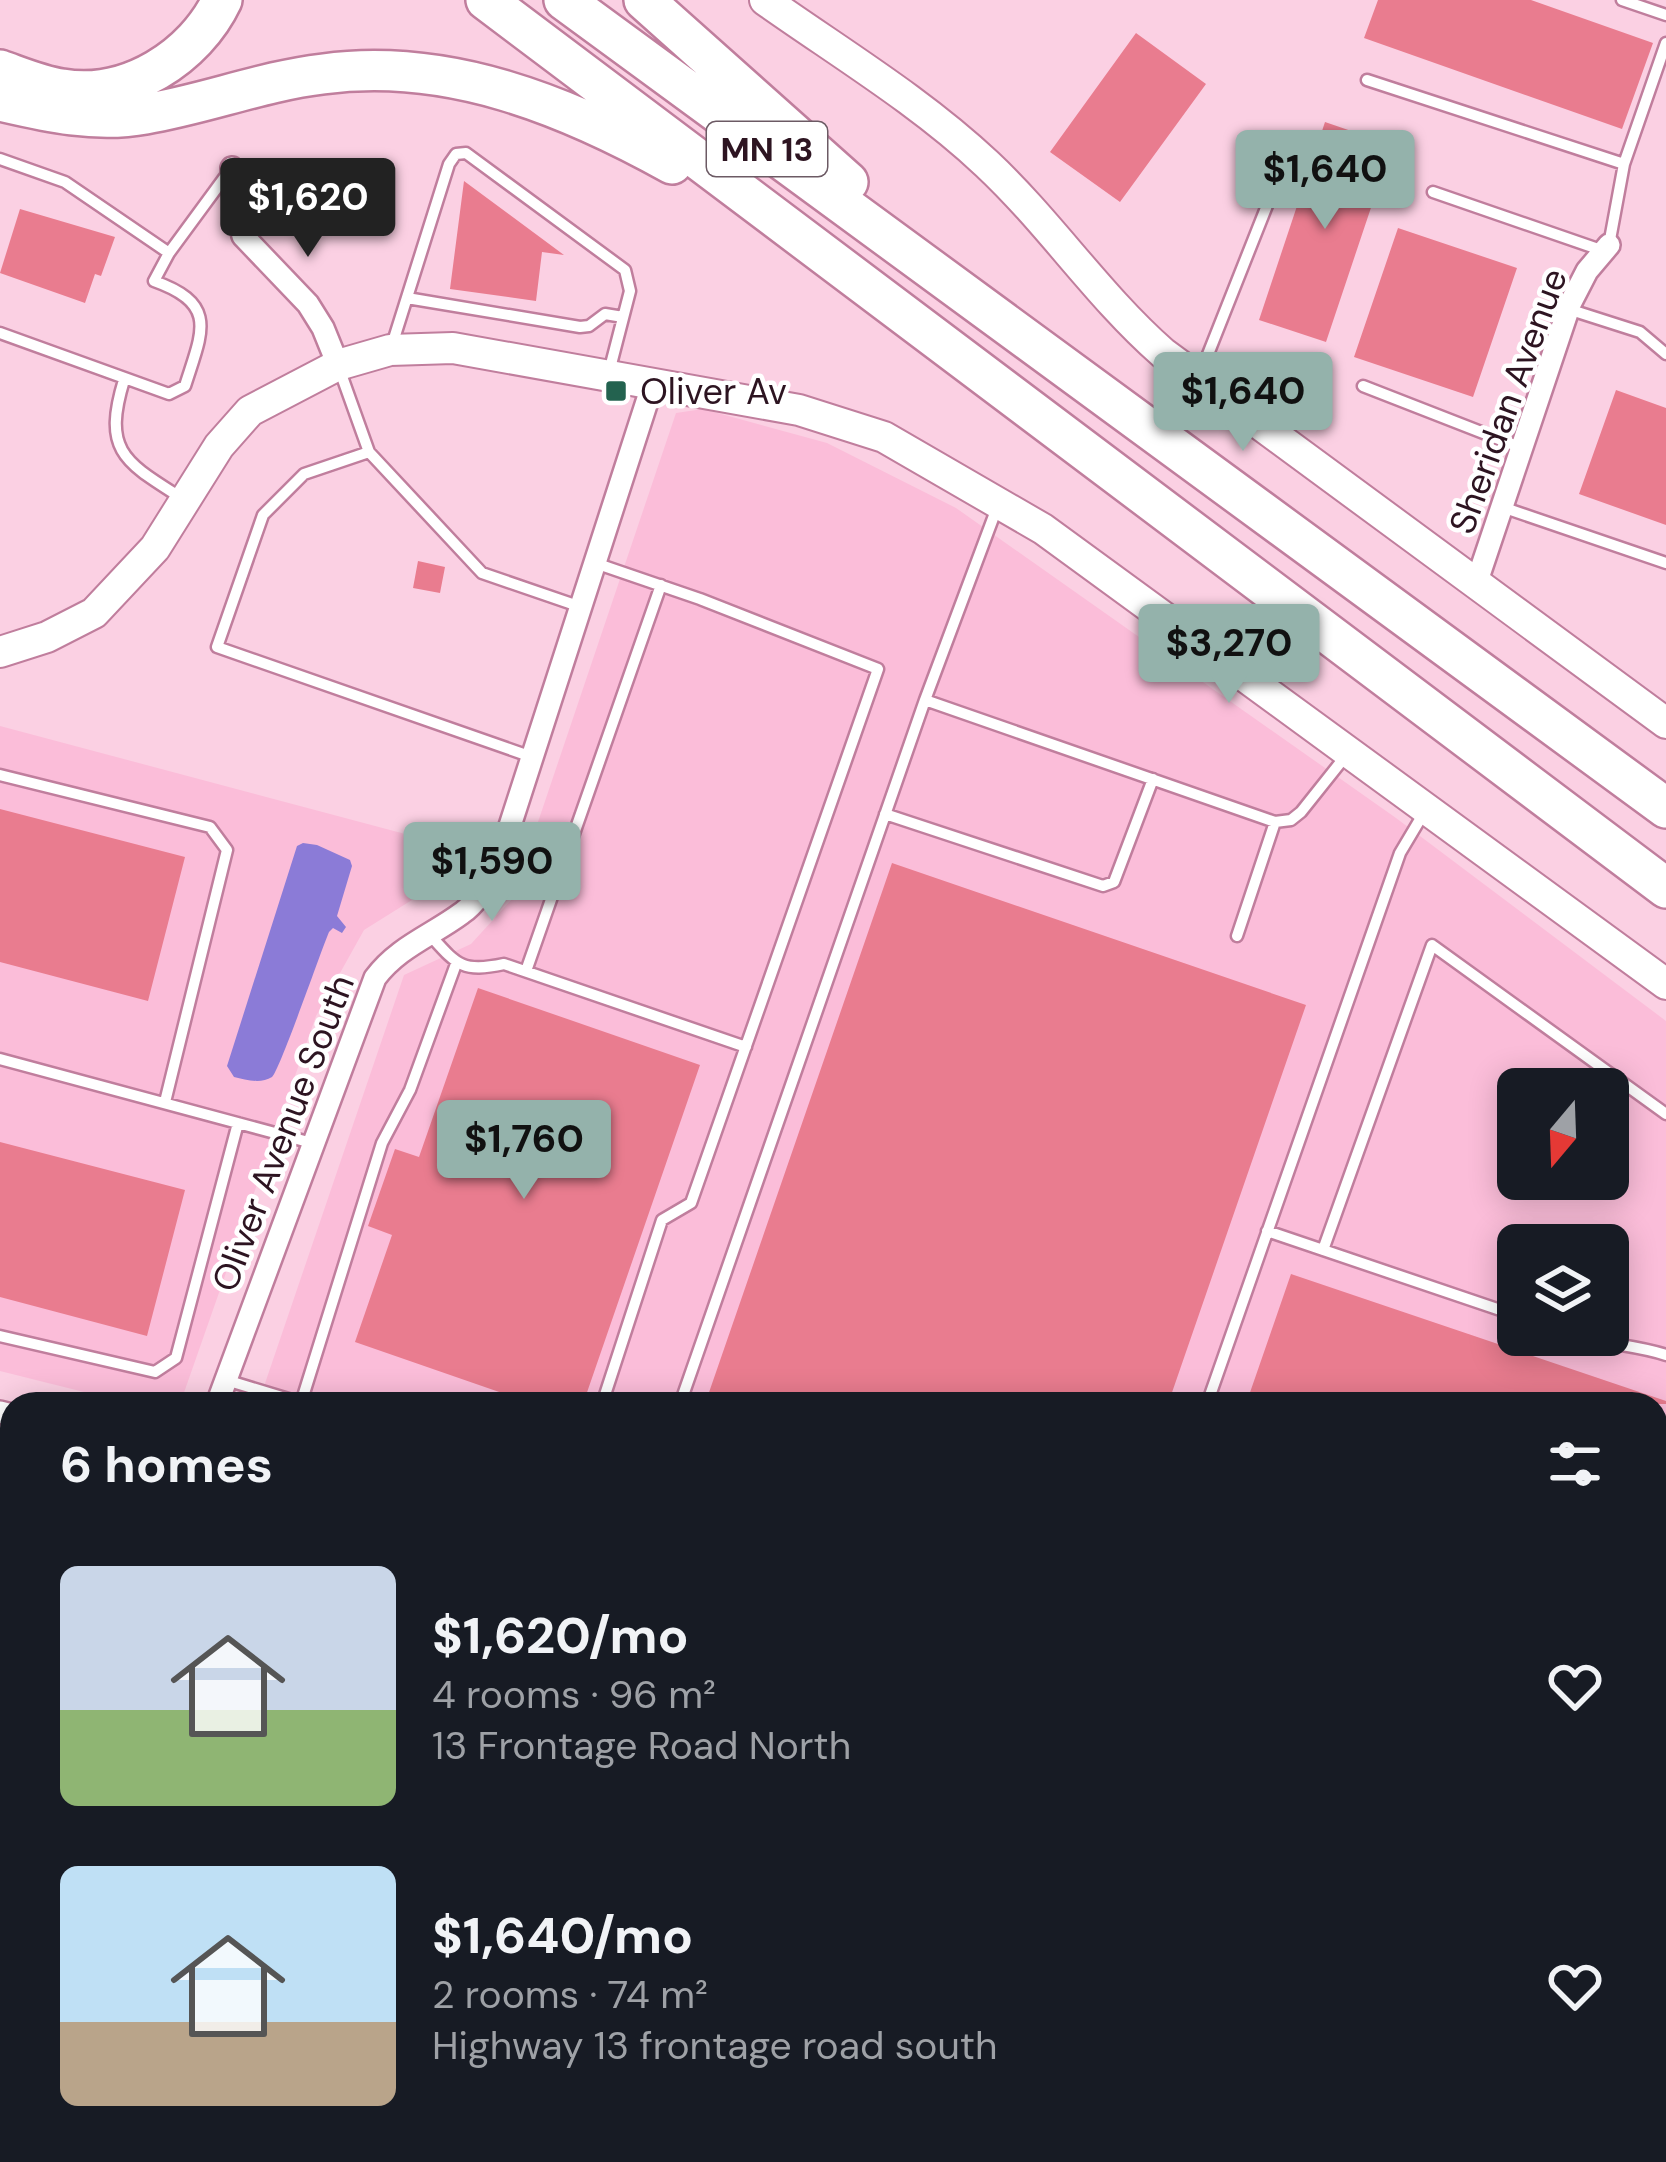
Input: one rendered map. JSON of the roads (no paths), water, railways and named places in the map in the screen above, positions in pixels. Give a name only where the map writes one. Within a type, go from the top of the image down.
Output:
[{"type":"highway","points":[[0,70],[64,90],[113,88],[154,73],[200,37],[222,0]]},
{"type":"highway","name":"MN 13","points":[[486,0],[1666,888]]},
{"type":"highway","name":"MN 13","points":[[564,0],[1666,808]]},
{"type":"highway","points":[[644,0],[802,139],[970,297]]},
{"type":"highway","points":[[0,41],[29,60],[82,76],[154,73]]},
{"type":"highway","points":[[0,100],[98,118],[143,115],[326,73],[429,73],[556,107],[637,145],[863,284]]},
{"type":"street","points":[[765,0],[929,114],[992,169],[1129,323],[1198,380],[1666,724]]},
{"type":"street","points":[[232,168],[244,236],[308,304],[338,365]]},
{"type":"street","name":"Sheridan Avenue","points":[[1476,584],[1568,309],[1606,248]]},
{"type":"street","points":[[0,652],[47,637],[94,614],[155,548],[219,446],[250,411],[338,365],[390,350],[453,348],[799,410],[884,436],[1043,529],[1666,984]]},
{"type":"street","name":"Oliver Avenue South","points":[[222,1392],[375,978],[392,956],[465,911],[483,892],[497,866],[653,383]]},
{"type":"lane","points":[[1622,0],[1666,15]]},
{"type":"lane","points":[[1433,192],[1606,248],[1624,164],[1666,43]]},
{"type":"lane","points":[[1367,80],[1624,164]]},
{"type":"lane","points":[[1198,380],[1289,150]]},
{"type":"lane","points":[[390,350],[449,164],[456,154],[466,153],[625,270],[630,291],[608,375]]},
{"type":"lane","points":[[0,159],[65,182],[169,253]]},
{"type":"lane","points":[[0,333],[169,394],[185,386],[203,330],[197,306],[178,289],[154,280],[232,168]]},
{"type":"lane","points":[[407,298],[580,327],[605,314],[623,317]]},
{"type":"lane","points":[[1568,309],[1640,332],[1666,354]]},
{"type":"lane","points":[[338,365],[369,452],[482,573],[580,607]]},
{"type":"lane","points":[[124,380],[114,427],[119,445],[136,469],[183,499]]},
{"type":"lane","points":[[1363,386],[1522,448]]},
{"type":"lane","points":[[369,452],[304,474],[263,515],[217,647],[532,757]]},
{"type":"lane","points":[[684,1392],[925,700],[999,502]]},
{"type":"lane","points":[[1502,507],[1666,563]]},
{"type":"lane","points":[[595,563],[878,669],[691,1203],[662,1220],[606,1392]]},
{"type":"lane","points":[[526,971],[661,586]]},
{"type":"lane","points":[[925,700],[1275,822],[1292,820],[1349,752]]},
{"type":"lane","points":[[0,775],[210,827],[227,850],[165,1102]]},
{"type":"lane","points":[[885,814],[1103,886],[1114,882],[1154,779]]},
{"type":"lane","points":[[1211,1392],[1400,853],[1426,808]]},
{"type":"lane","points":[[1237,936],[1275,822]]},
{"type":"lane","points":[[429,934],[456,964],[477,970],[504,964],[746,1047]]},
{"type":"lane","points":[[1323,1250],[1432,945],[1666,1114]]},
{"type":"lane","points":[[306,1392],[382,1143],[410,1090],[456,964]]},
{"type":"lane","points":[[0,1059],[312,1143]]},
{"type":"lane","points":[[0,1336],[155,1372],[176,1358],[238,1123]]},
{"type":"lane","points":[[1267,1231],[1497,1309]]},
{"type":"lane","points":[[1629,1345],[1666,1355]]},
{"type":"lane","points":[[226,1380],[266,1392]]},
{"type":"place","name":"Oliver Av","points":[[616,391]]}]
